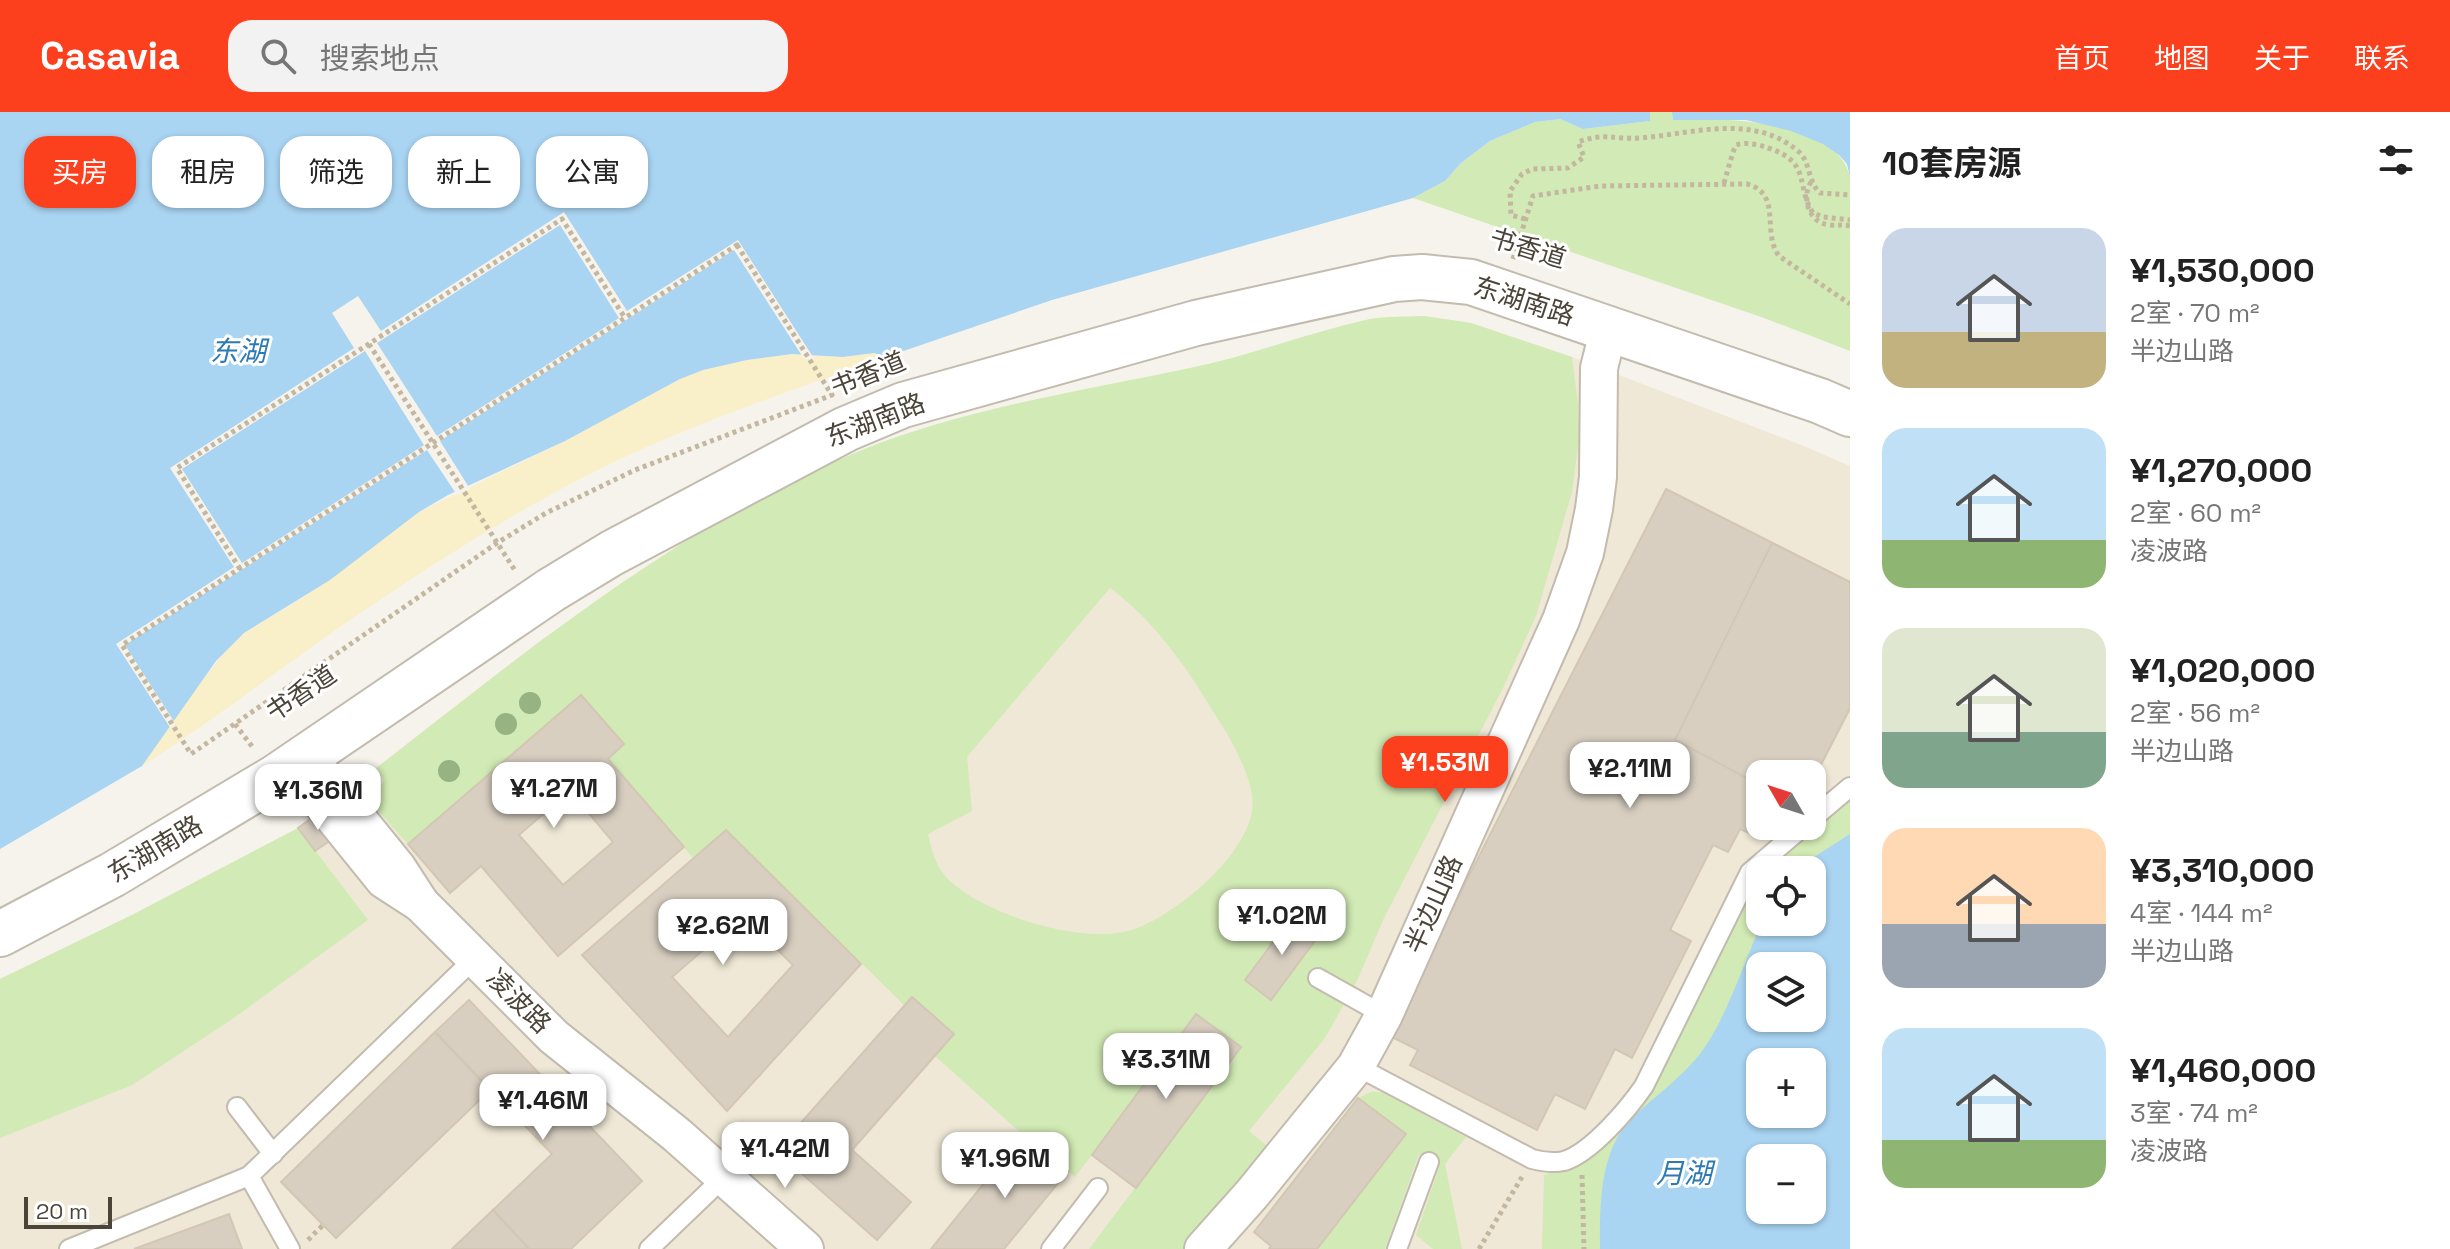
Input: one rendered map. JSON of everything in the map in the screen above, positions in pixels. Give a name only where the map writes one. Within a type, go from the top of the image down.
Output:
[{"type":"street","name":"东湖南路","points":[[0,934],[112,875],[280,753],[612,553],[809,446],[903,405],[1196,323],[1394,279],[1422,277],[1471,282],[1850,414]]},
{"type":"street","name":"半边山路","points":[[1203,1249],[1356,1066],[1384,1015],[1561,620],[1585,553],[1598,477],[1599,368],[1609,328]]},
{"type":"street","name":"凌波路","points":[[280,753],[384,880],[421,904],[554,1037],[677,1135],[805,1249]]},
{"type":"lane","points":[[1826,807],[1850,787]]},
{"type":"lane","points":[[1356,1066],[1532,1159],[1553,1162],[1579,1154],[1610,1127],[1644,1086],[1750,872],[1788,840]]},
{"type":"lane","points":[[69,1249],[249,1176],[476,957]]},
{"type":"lane","points":[[1318,978],[1384,1015]]},
{"type":"lane","points":[[237,1107],[273,1154]]},
{"type":"lane","points":[[1397,1249],[1429,1162]]},
{"type":"lane","points":[[249,1176],[290,1249]]},
{"type":"lane","points":[[649,1249],[724,1177]]},
{"type":"lane","points":[[1051,1249],[1098,1188]]},
{"type":"path","points":[[1850,195],[1823,195],[1811,182],[1805,159],[1790,145],[1766,135],[1728,127],[1641,138],[1595,136],[1578,142],[1584,157],[1568,168],[1532,169],[1522,174],[1512,186],[1509,205],[1511,215],[1525,219],[1533,196],[1600,186],[1747,184],[1765,193],[1772,245],[1776,253],[1850,304]]},
{"type":"path","points":[[1724,183],[1736,145],[1742,143],[1779,152],[1800,171],[1813,213],[1850,220]]},
{"type":"path","points":[[1811,182],[1805,195],[1814,217],[1825,224],[1850,226]]},
{"type":"path","points":[[240,569],[177,468],[562,219],[625,318]]},
{"type":"path","name":"书香道","points":[[1500,260],[1512,264],[1525,219]]},
{"type":"path","points":[[737,245],[832,395],[607,483],[546,513],[497,543],[191,754],[122,645],[625,318],[737,245]]},
{"type":"path","points":[[369,344],[517,572]]},
{"type":"path","points":[[504,580],[530,565]]},
{"type":"path","points":[[235,724],[280,753]]},
{"type":"path","name":"书香道","points":[[242,758],[280,753]]},
{"type":"path","points":[[1579,1154],[1584,1187],[1584,1249]]},
{"type":"path","points":[[1479,1249],[1532,1159]]},
{"type":"shaded area","points":[[1424,316],[1471,323],[1572,357],[1850,466],[1850,1249],[0,1249],[0,979],[132,915],[298,828],[537,643],[637,573],[864,449],[973,415],[1218,362],[1372,319]]},
{"type":"green space","points":[[1650,112],[1672,112],[1673,119],[1718,119],[1774,126],[1824,143],[1841,158],[1850,177],[1850,351],[1764,318],[1413,198],[1445,181],[1461,163],[1490,141],[1535,122],[1560,119],[1583,129],[1650,121]]},
{"type":"green space","points":[[1424,316],[1471,323],[1572,357],[1579,439],[1572,492],[1536,616],[1504,686],[1384,918],[1357,981],[1325,1038],[1249,1131],[1267,1146],[1185,1249],[1089,1249],[1241,1047],[1197,1014],[1075,1177],[935,1056],[954,1034],[912,997],[904,1005],[727,831],[693,858],[608,759],[624,744],[581,695],[408,844],[372,804],[384,780],[374,770],[489,680],[668,552],[795,480],[901,435],[984,411],[1217,362],[1370,319]],"holes":[[[1110,588],[1178,658],[1223,728],[1241,761],[1249,784],[1251,815],[1243,836],[1229,858],[1210,878],[1168,912],[1147,924],[1108,934],[1084,933],[1033,923],[983,903],[947,878],[933,852],[928,834],[972,811],[967,757]]]},
{"type":"green space","name":"月湖","points":[[1850,795],[1850,1249],[1542,1249],[1544,1175],[1569,1167],[1604,1143],[1746,895],[1746,936],[1826,936],[1826,856],[1778,856],[1797,840],[1826,840],[1826,815]]},
{"type":"green space","points":[[298,828],[368,920],[231,1020],[132,1085],[0,1138],[0,979],[132,915]]},
{"type":"green space","points":[[1371,1092],[1382,1092],[1466,1137],[1445,1164],[1462,1249],[1433,1249],[1416,1235],[1439,1168],[1419,1154],[1385,1249],[1317,1249],[1406,1134],[1358,1098]]},
{"type":"sand","points":[[874,353],[886,357],[732,412],[656,443],[520,512],[369,607],[142,766],[184,703],[244,633],[296,602],[419,512],[703,370],[792,354],[843,357]]},
{"type":"water","name":"东湖","points":[[0,112],[1650,112],[1650,121],[1583,129],[1560,119],[1535,122],[1490,141],[1461,163],[1445,181],[1413,198],[1052,300],[886,357],[874,353],[843,357],[792,354],[747,360],[680,379],[565,441],[448,495],[419,512],[330,580],[244,633],[216,661],[142,766],[0,849]]},
{"type":"water","points":[[1672,112],[1850,112],[1850,177],[1847,164],[1839,155],[1823,144],[1791,131],[1746,120],[1673,120]]},
{"type":"water","name":"月湖","points":[[1850,834],[1850,1249],[1600,1249],[1604,1178],[1614,1145],[1633,1117],[1700,1054],[1726,1008],[1746,960],[1746,1032],[1826,1032],[1826,952],[1749,952],[1756,936],[1826,936],[1826,856],[1816,856]]},
{"type":"pier","points":[[564,212],[627,311],[738,240],[815,360],[804,359],[734,250],[440,441],[470,489],[457,495],[427,450],[125,645],[175,723],[171,729],[116,644],[234,567],[170,468],[354,348],[332,313],[358,296],[381,331]],"holes":[[[560,225],[619,318],[437,436],[377,343]],[[365,351],[424,445],[242,563],[182,469]]]},
{"type":"building","points":[[1666,489],[1850,582],[1850,708],[1823,760],[1746,760],[1746,832],[1740,829],[1728,852],[1713,845],[1670,930],[1691,941],[1632,1058],[1615,1049],[1585,1109],[1555,1094],[1537,1130],[1410,1065],[1418,1050],[1388,1035]]},
{"type":"building","points":[[1772,543],[1850,582],[1850,708],[1823,760],[1746,760],[1746,778],[1675,740]]},
{"type":"building","points":[[581,695],[624,744],[608,759],[684,847],[558,956],[481,866],[450,893],[408,844]],"holes":[[[570,791],[613,842],[563,885],[519,835]]]},
{"type":"building","points":[[320,812],[337,836],[315,851],[298,828]]},
{"type":"building","points":[[726,830],[861,964],[727,1111],[582,955]],"holes":[[[743,916],[793,965],[728,1037],[672,977]]]},
{"type":"building","points":[[1294,914],[1320,934],[1271,1000],[1245,980]]},
{"type":"building","points":[[912,997],[954,1034],[852,1150],[911,1202],[877,1240],[776,1151]]},
{"type":"building","points":[[469,1000],[642,1181],[571,1249],[529,1249],[493,1210],[552,1154],[435,1032]]},
{"type":"building","points":[[1196,1014],[1241,1047],[1136,1188],[1092,1155]]},
{"type":"building","points":[[435,1032],[490,1090],[336,1238],[281,1182]]},
{"type":"building","points":[[1358,1098],[1406,1134],[1317,1249],[1269,1249],[1271,1246],[1254,1232]]},
{"type":"building","points":[[1023,1135],[1068,1171],[1004,1249],[931,1249]]},
{"type":"building","points":[[493,1210],[529,1249],[452,1249]]},
{"type":"building","points":[[229,1214],[242,1249],[134,1249]]}]
